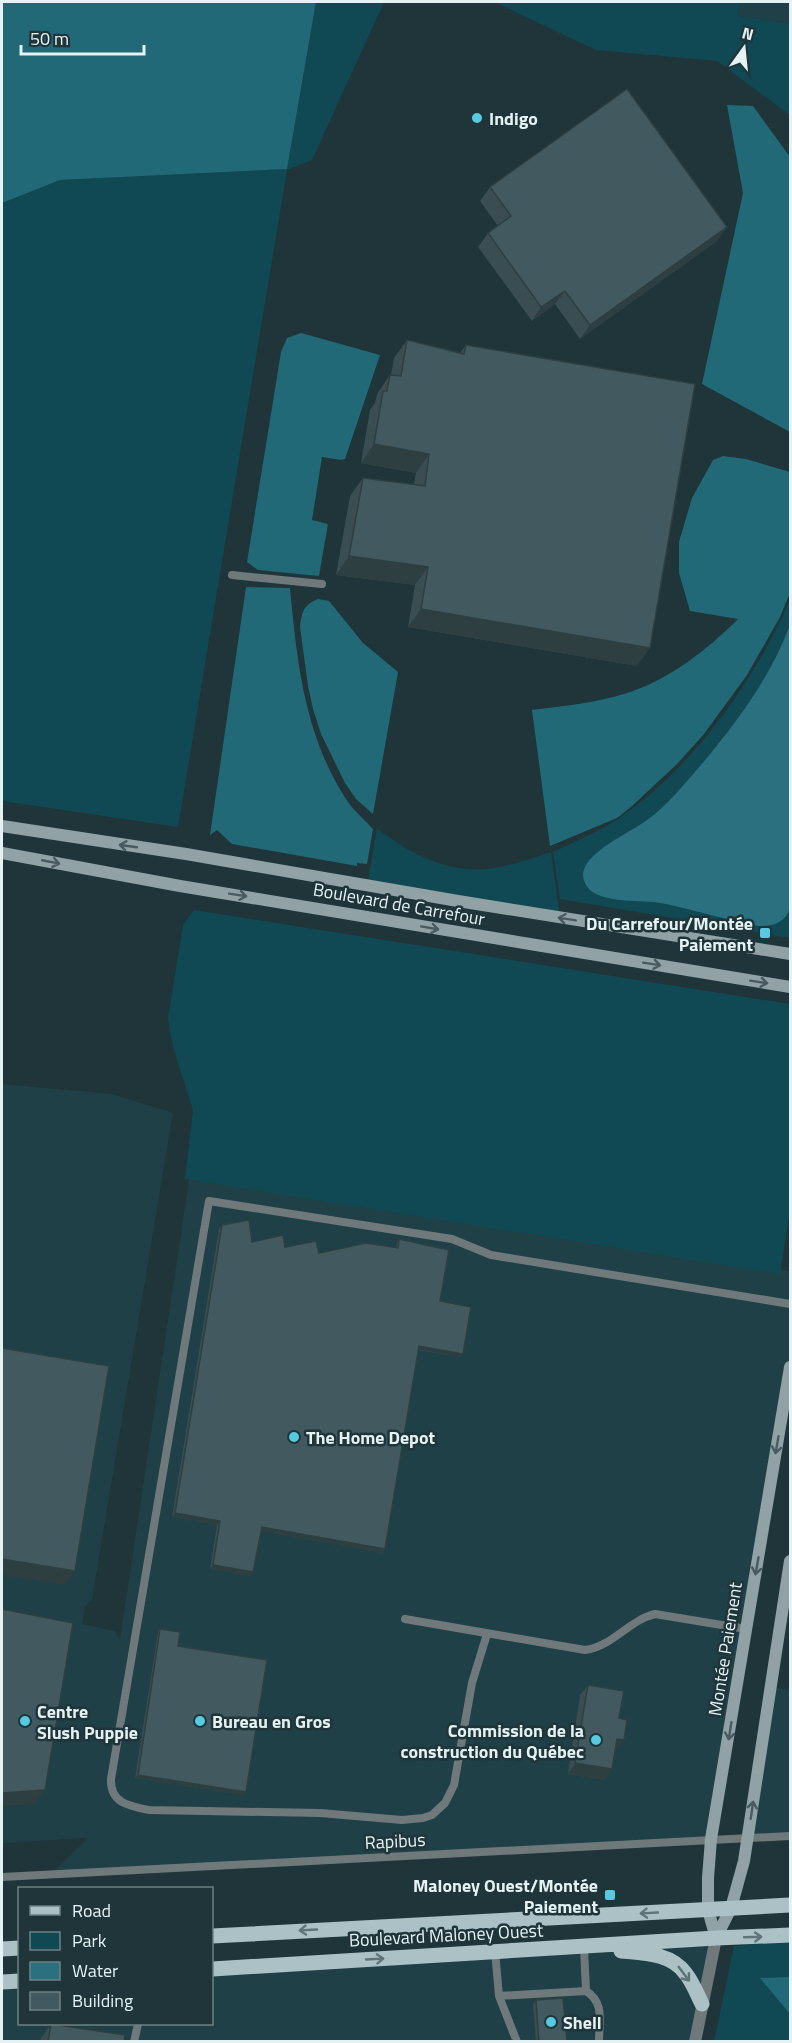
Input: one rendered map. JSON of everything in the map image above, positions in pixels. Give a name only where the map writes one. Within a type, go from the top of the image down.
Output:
[{"type":"main road","name":"Boulevard Maloney Ouest","points":[[213,1936],[790,1905]]},
{"type":"main road","name":"Boulevard Maloney Ouest","points":[[213,1969],[790,1935]]},
{"type":"main road","points":[[2,1949],[18,1948]]},
{"type":"main road","points":[[577,1948],[649,1954],[665,1958],[677,1964],[686,1973],[702,2004]]},
{"type":"main road","points":[[2,1982],[18,1981]]},
{"type":"street","name":"Boulevard de Carrefour","points":[[2,826],[186,854],[458,901],[790,954]]},
{"type":"street","name":"Boulevard de Carrefour","points":[[2,853],[206,890],[790,987]]},
{"type":"street","name":"Montée Paiement","points":[[716,1938],[708,1910],[711,1839],[790,1367]]},
{"type":"street","name":"Montée Paiement","points":[[694,2042],[716,1938],[731,1908],[740,1875],[790,1561]]},
{"type":"lane","points":[[232,575],[322,584]]},
{"type":"lane","points":[[487,1634],[472,1683],[454,1785],[445,1803],[432,1815],[402,1820],[320,1813],[149,1810],[123,1803],[115,1796],[111,1788],[111,1779],[209,1201],[452,1239],[491,1255],[790,1304]]},
{"type":"lane","points":[[405,1619],[585,1650],[596,1649],[633,1623],[655,1614],[746,1629]]},
{"type":"lane","name":"Rapibus","points":[[2,1877],[790,1836]]},
{"type":"lane","points":[[577,1948],[586,1991]]},
{"type":"lane","points":[[495,1952],[499,1996],[517,2042]]},
{"type":"lane","points":[[499,1996],[586,1991],[594,1996],[600,2006],[599,2042]]},
{"type":"lane","points":[[134,2042],[136,2026]]},
{"type":"shaded area","points":[[2,2],[316,2],[287,169],[60,180],[2,203]]},
{"type":"shaded area","points":[[740,2],[790,2],[790,24],[738,16]]},
{"type":"shaded area","points":[[727,105],[753,106],[790,157],[790,432],[702,384],[743,193]]},
{"type":"shaded area","points":[[301,333],[380,355],[345,459],[322,457],[312,520],[328,524],[319,576],[258,570],[247,562],[281,352],[287,338]]},
{"type":"shaded area","points":[[723,456],[746,459],[790,472],[790,593],[780,617],[747,675],[704,734],[677,764],[617,818],[550,846],[532,710],[580,704],[643,687],[687,662],[738,619],[690,611],[679,573],[679,542],[692,498],[713,460]]},
{"type":"shaded area","points":[[246,587],[290,588],[300,672],[313,726],[333,778],[351,806],[373,829],[367,864],[357,863],[357,866],[232,844],[217,830],[210,835]]},
{"type":"shaded area","points":[[318,599],[329,601],[363,643],[398,672],[373,814],[356,799],[345,783],[321,734],[313,709],[300,627],[304,610]]},
{"type":"shaded area","points":[[2,1084],[112,1094],[173,1113],[92,1600],[85,1606],[82,1624],[115,1631],[120,1640],[190,1174],[790,1271],[790,1367],[711,1839],[50,1875],[88,1838],[2,1843]]},
{"type":"shaded area","points":[[770,1687],[790,1690],[790,1836],[747,1839]]},
{"type":"shaded area","points":[[716,1938],[695,2041],[2,2041],[2,1982],[18,1981],[18,2025],[213,2025],[213,1969]]},
{"type":"shaded area","points":[[790,1977],[790,2014],[760,1978]]},
{"type":"green space","points":[[316,2],[384,2],[312,160],[287,170],[178,827],[2,801],[2,203],[60,180],[287,169]]},
{"type":"green space","points":[[494,2],[740,2],[738,16],[790,24],[790,115],[717,61],[596,50]]},
{"type":"green space","points":[[790,600],[790,938],[560,899],[553,852],[588,836],[622,816],[674,772],[698,746],[741,690],[776,630]]},
{"type":"green space","points":[[377,828],[401,846],[415,853],[458,868],[496,868],[551,852],[560,918],[367,886]]},
{"type":"green space","points":[[194,910],[790,1004],[790,1209],[780,1274],[185,1179],[193,1110],[173,1047],[168,1019],[183,925]]},
{"type":"green space","points":[[790,1941],[790,2041],[714,2042],[734,1946]]},
{"type":"water","points":[[790,625],[790,908],[788,913],[774,924],[758,926],[666,904],[611,899],[592,892],[584,880],[585,867],[599,851],[640,825],[661,808],[701,765],[763,681]]},
{"type":"building","points":[[627,89],[727,227],[590,325],[565,291],[541,307],[488,233],[511,216],[490,187]]},
{"type":"building","points":[[407,340],[464,354],[466,345],[695,384],[650,648],[421,609],[428,567],[349,556],[363,478],[425,486],[429,454],[374,444],[383,391],[387,391],[390,375],[401,376]]},
{"type":"building","name":"The Home Depot","points":[[249,1220],[252,1242],[283,1235],[285,1247],[316,1241],[319,1253],[366,1243],[398,1248],[399,1239],[449,1250],[440,1301],[471,1307],[463,1354],[419,1346],[385,1549],[262,1527],[253,1572],[213,1565],[220,1521],[175,1513],[222,1225]]},
{"type":"building","points":[[2,1348],[109,1366],[75,1571],[2,1559]]},
{"type":"building","name":"Centre Slush Puppie","points":[[2,1609],[73,1623],[45,1790],[2,1793]]},
{"type":"building","name":"Bureau en Gros","points":[[160,1629],[180,1632],[178,1646],[267,1660],[246,1792],[138,1775]]},
{"type":"building","name":"Commission de la construction du Québec","points":[[588,1685],[624,1691],[619,1718],[627,1720],[624,1740],[617,1739],[612,1769],[575,1763]]},
{"type":"building","points":[[563,1998],[567,2042],[539,2042],[536,2000]]},
{"type":"building","points":[[51,2025],[125,2035],[124,2042],[48,2042]]},
{"type":"place","name":"Indigo","points":[[477,118]]},
{"type":"place","name":"Du Carrefour/Montée Paiement","points":[[765,933]]},
{"type":"place","name":"The Home Depot","points":[[294,1437]]},
{"type":"place","name":"Centre Slush Puppie","points":[[25,1721]]},
{"type":"place","name":"Bureau en Gros","points":[[200,1721]]},
{"type":"place","name":"Commission de la construction du Québec","points":[[596,1740]]},
{"type":"place","name":"Maloney Ouest/Montée Paiement","points":[[610,1895]]},
{"type":"place","name":"Shell","points":[[551,2022]]}]
